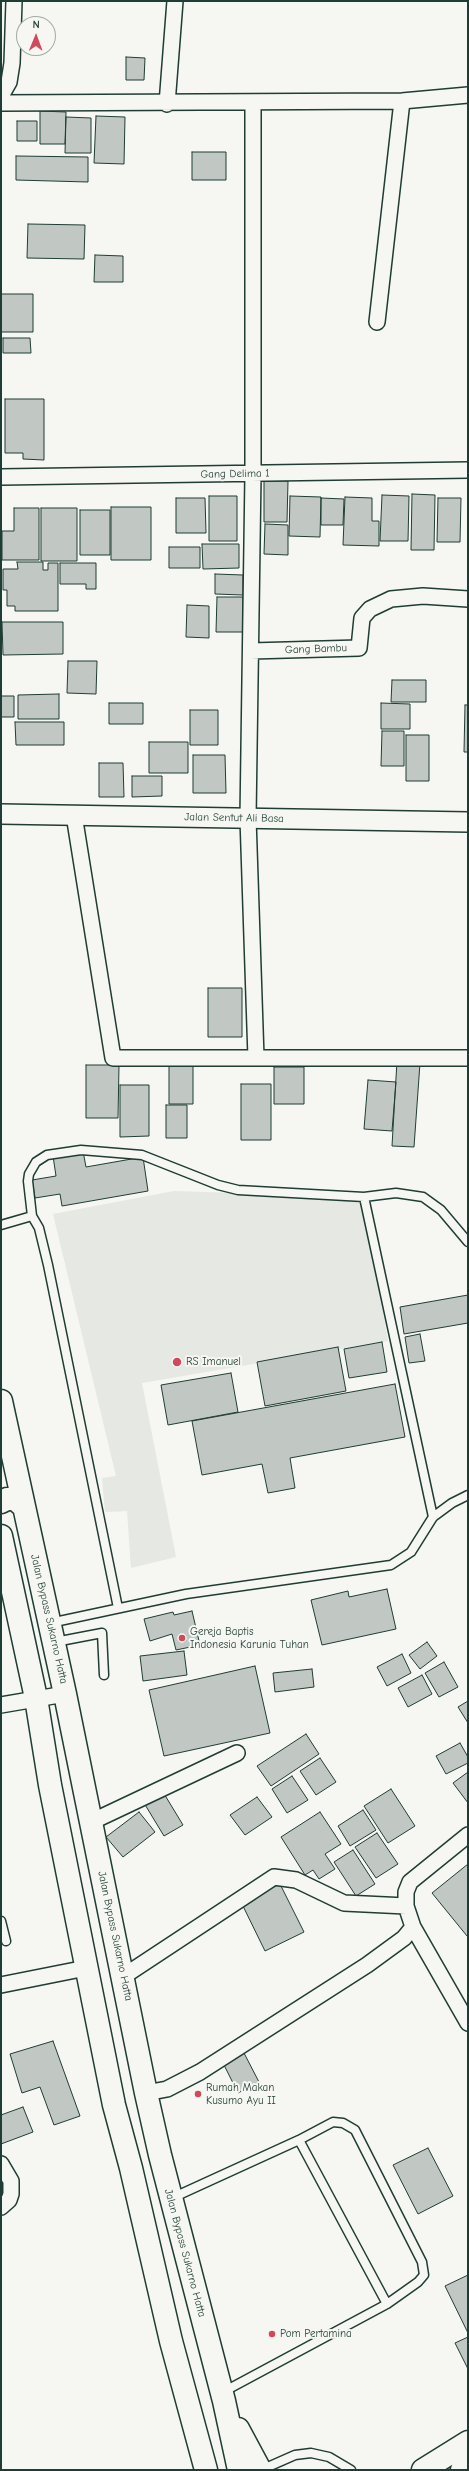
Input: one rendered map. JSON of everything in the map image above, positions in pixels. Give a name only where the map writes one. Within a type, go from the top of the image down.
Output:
[{"type":"main road","name":"Jalan Bypass Sukarno Hatta","points":[[1,1401],[5,1442],[23,1506],[52,1632],[124,1976],[146,2092],[171,2198],[223,2397],[239,2470]]},
{"type":"main road","points":[[1,1502],[7,1499],[15,1499],[23,1506]]},
{"type":"main road","points":[[1,1536],[36,1698],[50,1785],[114,2105],[131,2168],[171,2341],[206,2470]]},
{"type":"main road","points":[[223,2397],[260,2470]]},
{"type":"main road","points":[[423,2470],[468,2442]]},
{"type":"main road","points":[[462,2470],[468,2466]]},
{"type":"street","points":[[1,96],[9,82],[12,63],[14,1]]},
{"type":"street","points":[[167,104],[175,1]]},
{"type":"street","points":[[1,103],[167,104],[402,101],[468,95]]},
{"type":"street","points":[[377,322],[402,101]]},
{"type":"street","points":[[252,102],[253,474],[248,818],[256,1058]]},
{"type":"street","name":"Gang Delima 1","points":[[1,476],[253,474],[468,470]]},
{"type":"street","name":"Gang Bambu","points":[[251,651],[358,648],[362,618],[370,609],[391,599],[424,596],[468,599]]},
{"type":"street","name":"Jalan Sentut Ali Basa","points":[[1,814],[468,822]]},
{"type":"street","points":[[74,815],[113,1058],[468,1058]]},
{"type":"street","points":[[1,1705],[65,1694]]},
{"type":"street","points":[[91,1822],[237,1753]]},
{"type":"street","points":[[468,1834],[410,1882],[406,1892],[406,1906],[413,1927],[468,2024]]},
{"type":"street","points":[[124,1976],[274,1877],[296,1880],[344,1903],[406,1906]]},
{"type":"street","points":[[146,2092],[167,2089],[200,2072],[367,1965],[404,1938],[413,1927]]},
{"type":"street","points":[[1,1985],[86,1968]]},
{"type":"street","points":[[1,2164],[11,2181],[11,2194],[9,2200],[1,2207]]},
{"type":"lane","points":[[118,1608],[48,1265],[39,1228],[32,1216],[28,1181],[36,1162],[47,1155],[81,1150],[142,1154],[218,1185],[238,1190],[364,1197],[396,1193],[423,1197],[441,1210],[468,1242]]},
{"type":"lane","points":[[364,1197],[433,1517]]},
{"type":"lane","points":[[1,1225],[32,1216]]},
{"type":"lane","points":[[52,1632],[118,1608],[186,1594],[391,1565],[411,1552],[433,1517],[452,1503],[468,1495]]},
{"type":"lane","points":[[52,1632],[102,1632],[104,1675]]},
{"type":"lane","points":[[1,1921],[6,1941]]},
{"type":"lane","points":[[171,2198],[299,2140],[333,2122],[344,2123],[355,2130],[422,2262],[424,2275],[418,2282],[387,2304],[223,2397]]},
{"type":"lane","points":[[299,2140],[387,2304]]},
{"type":"lane","points":[[260,2470],[295,2455],[311,2453],[329,2457],[351,2470]]},
{"type":"shaded area","name":"RS Imanuel","points":[[174,1191],[364,1197],[388,1341],[142,1383],[176,1557],[131,1568],[127,1511],[105,1512],[102,1478],[116,1476],[53,1214]]},
{"type":"building","points":[[126,57],[145,58],[144,80],[126,80]]},
{"type":"building","points":[[40,111],[66,112],[65,144],[40,144]]},
{"type":"building","points":[[96,116],[125,117],[124,164],[94,163]]},
{"type":"building","points":[[66,117],[91,118],[91,153],[65,153]]},
{"type":"building","points":[[17,121],[37,121],[37,141],[17,141]]},
{"type":"building","points":[[192,152],[226,152],[226,180],[192,180]]},
{"type":"building","points":[[16,156],[88,157],[88,182],[16,180]]},
{"type":"building","points":[[28,224],[85,225],[84,259],[27,258]]},
{"type":"building","points":[[95,255],[123,256],[123,282],[94,282]]},
{"type":"building","points":[[1,294],[33,294],[33,332],[1,332]]},
{"type":"building","points":[[3,338],[30,338],[31,353],[3,353]]},
{"type":"building","points":[[5,399],[44,399],[44,460],[23,459],[23,453],[5,453]]},
{"type":"building","points":[[264,481],[288,481],[287,522],[264,522]]},
{"type":"building","points":[[412,494],[435,495],[434,550],[411,550]]},
{"type":"building","points":[[382,495],[409,496],[408,541],[380,541]]},
{"type":"building","points":[[209,496],[237,496],[237,541],[209,541]]},
{"type":"building","points":[[290,496],[321,497],[320,537],[289,536]]},
{"type":"building","points":[[345,497],[372,498],[372,521],[379,521],[379,546],[343,545]]},
{"type":"building","points":[[176,498],[205,498],[206,533],[176,533]]},
{"type":"building","points":[[321,498],[344,499],[343,525],[321,525]]},
{"type":"building","points":[[438,498],[461,498],[460,542],[437,542]]},
{"type":"building","points":[[111,507],[151,507],[151,560],[111,560]]},
{"type":"building","points":[[14,508],[39,508],[39,560],[2,560],[2,531],[14,531]]},
{"type":"building","points":[[41,508],[77,508],[77,561],[41,561]]},
{"type":"building","points":[[80,510],[110,510],[110,555],[80,555]]},
{"type":"building","points":[[265,524],[288,525],[288,555],[264,554]]},
{"type":"building","points":[[202,544],[239,544],[239,568],[203,569]]},
{"type":"building","points":[[169,547],[200,547],[200,568],[169,568]]},
{"type":"building","points":[[17,562],[43,562],[43,570],[48,570],[48,563],[58,563],[58,611],[15,611],[15,606],[7,606],[7,590],[3,590],[3,569],[18,569]]},
{"type":"building","points":[[60,563],[96,563],[96,589],[86,589],[86,584],[60,584]]},
{"type":"building","points":[[215,574],[243,575],[243,595],[215,594]]},
{"type":"building","points":[[217,597],[243,597],[243,632],[216,632]]},
{"type":"building","points":[[187,605],[209,606],[209,638],[186,637]]},
{"type":"building","points":[[2,622],[63,622],[63,654],[3,655]]},
{"type":"building","points":[[68,661],[97,661],[96,694],[67,693]]},
{"type":"building","points":[[392,680],[426,680],[426,702],[391,702]]},
{"type":"building","points":[[59,694],[59,719],[18,719],[18,695]]},
{"type":"building","points":[[1,696],[14,696],[14,717],[1,717]]},
{"type":"building","points":[[109,703],[143,703],[143,724],[109,724]]},
{"type":"building","points":[[381,703],[410,704],[410,729],[381,729]]},
{"type":"building","points":[[465,705],[468,705],[468,752],[464,752]]},
{"type":"building","points":[[190,710],[218,710],[218,745],[190,745]]},
{"type":"building","points":[[15,722],[64,722],[64,745],[16,745]]},
{"type":"building","points":[[382,731],[404,731],[404,766],[381,766]]},
{"type":"building","points":[[406,735],[429,735],[429,781],[406,781]]},
{"type":"building","points":[[149,742],[188,742],[188,773],[149,773]]},
{"type":"building","points":[[193,755],[225,755],[226,793],[193,793]]},
{"type":"building","points":[[99,763],[123,763],[124,797],[99,797]]},
{"type":"building","points":[[132,776],[162,776],[162,796],[132,797]]},
{"type":"building","points":[[208,988],[242,988],[242,1037],[208,1037]]},
{"type":"building","points":[[397,1061],[420,1063],[414,1147],[392,1146]]},
{"type":"building","points":[[86,1065],[119,1065],[118,1118],[86,1118]]},
{"type":"building","points":[[169,1065],[193,1065],[193,1104],[169,1104]]},
{"type":"building","points":[[274,1067],[304,1067],[304,1104],[274,1104]]},
{"type":"building","points":[[368,1080],[396,1082],[392,1131],[364,1129]]},
{"type":"building","points":[[241,1084],[271,1084],[271,1140],[241,1140]]},
{"type":"building","points":[[120,1085],[149,1085],[149,1136],[120,1137]]},
{"type":"building","points":[[166,1105],[187,1105],[187,1138],[166,1138]]},
{"type":"building","points":[[83,1151],[86,1167],[143,1157],[148,1191],[62,1206],[60,1194],[35,1198],[32,1180],[56,1176],[53,1156]]},
{"type":"building","points":[[468,1295],[468,1323],[404,1334],[400,1307]]},
{"type":"building","points":[[420,1334],[425,1361],[409,1363],[405,1337]]},
{"type":"building","points":[[382,1342],[387,1372],[349,1378],[344,1349]]},
{"type":"building","points":[[338,1347],[346,1391],[265,1406],[257,1362]]},
{"type":"building","points":[[231,1373],[238,1412],[168,1425],[161,1385]]},
{"type":"building","points":[[395,1384],[405,1437],[290,1458],[295,1488],[268,1493],[262,1464],[202,1475],[192,1421]]},
{"type":"building","points":[[387,1589],[396,1629],[322,1645],[311,1600],[348,1591],[349,1597]]},
{"type":"building","points":[[192,1611],[200,1645],[176,1650],[172,1634],[150,1641],[144,1619],[173,1612],[174,1615]]},
{"type":"building","points":[[427,1642],[437,1656],[420,1669],[409,1655]]},
{"type":"building","points":[[184,1651],[187,1675],[143,1681],[140,1656]]},
{"type":"building","points":[[402,1654],[411,1673],[387,1686],[377,1667]]},
{"type":"building","points":[[444,1662],[458,1687],[439,1697],[425,1673]]},
{"type":"building","points":[[255,1666],[270,1733],[164,1756],[149,1690]]},
{"type":"building","points":[[312,1669],[314,1687],[275,1692],[273,1673]]},
{"type":"building","points":[[422,1675],[432,1694],[408,1707],[398,1688]]},
{"type":"building","points":[[468,1701],[468,1723],[458,1707]]},
{"type":"building","points":[[306,1734],[319,1754],[271,1786],[257,1766]]},
{"type":"building","points":[[460,1743],[468,1757],[468,1763],[446,1774],[436,1756]]},
{"type":"building","points":[[320,1758],[336,1782],[316,1795],[300,1771]]},
{"type":"building","points":[[468,1772],[468,1803],[453,1783]]},
{"type":"building","points":[[292,1776],[308,1800],[287,1813],[272,1789]]},
{"type":"building","points":[[391,1789],[415,1826],[388,1843],[364,1806]]},
{"type":"building","points":[[163,1792],[183,1825],[164,1836],[144,1803]]},
{"type":"building","points":[[257,1797],[272,1817],[245,1835],[230,1815]]},
{"type":"building","points":[[363,1810],[376,1830],[350,1846],[338,1826]]},
{"type":"building","points":[[139,1812],[155,1832],[123,1857],[106,1837]]},
{"type":"building","points":[[320,1812],[341,1844],[325,1854],[335,1869],[319,1879],[313,1870],[305,1875],[281,1837]]},
{"type":"building","points":[[377,1833],[398,1864],[376,1878],[355,1847]]},
{"type":"building","points":[[353,1850],[375,1884],[356,1896],[334,1862]]},
{"type":"building","points":[[468,1864],[468,1935],[467,1936],[432,1893]]},
{"type":"building","points":[[280,1884],[304,1932],[265,1951],[241,1902]]},
{"type":"building","points":[[53,2041],[80,2116],[54,2125],[40,2087],[22,2093],[10,2054]]},
{"type":"building","points":[[244,2053],[259,2082],[238,2093],[223,2063]]},
{"type":"building","points":[[23,2107],[33,2132],[1,2144],[1,2115]]},
{"type":"building","points":[[428,2148],[453,2196],[418,2214],[393,2165]]},
{"type":"building","points":[[468,2275],[468,2333],[445,2286]]},
{"type":"building","points":[[468,2337],[468,2369],[455,2343]]},
{"type":"place","name":"RS Imanuel","points":[[177,1362]]},
{"type":"place","name":"Gereja Baptis Indonesia Karunia Tuhan","points":[[182,1638]]},
{"type":"place","name":"Rumah Makan Kusumo Ayu II","points":[[198,2094]]},
{"type":"place","name":"Pom Pertamina","points":[[272,2334]]}]
